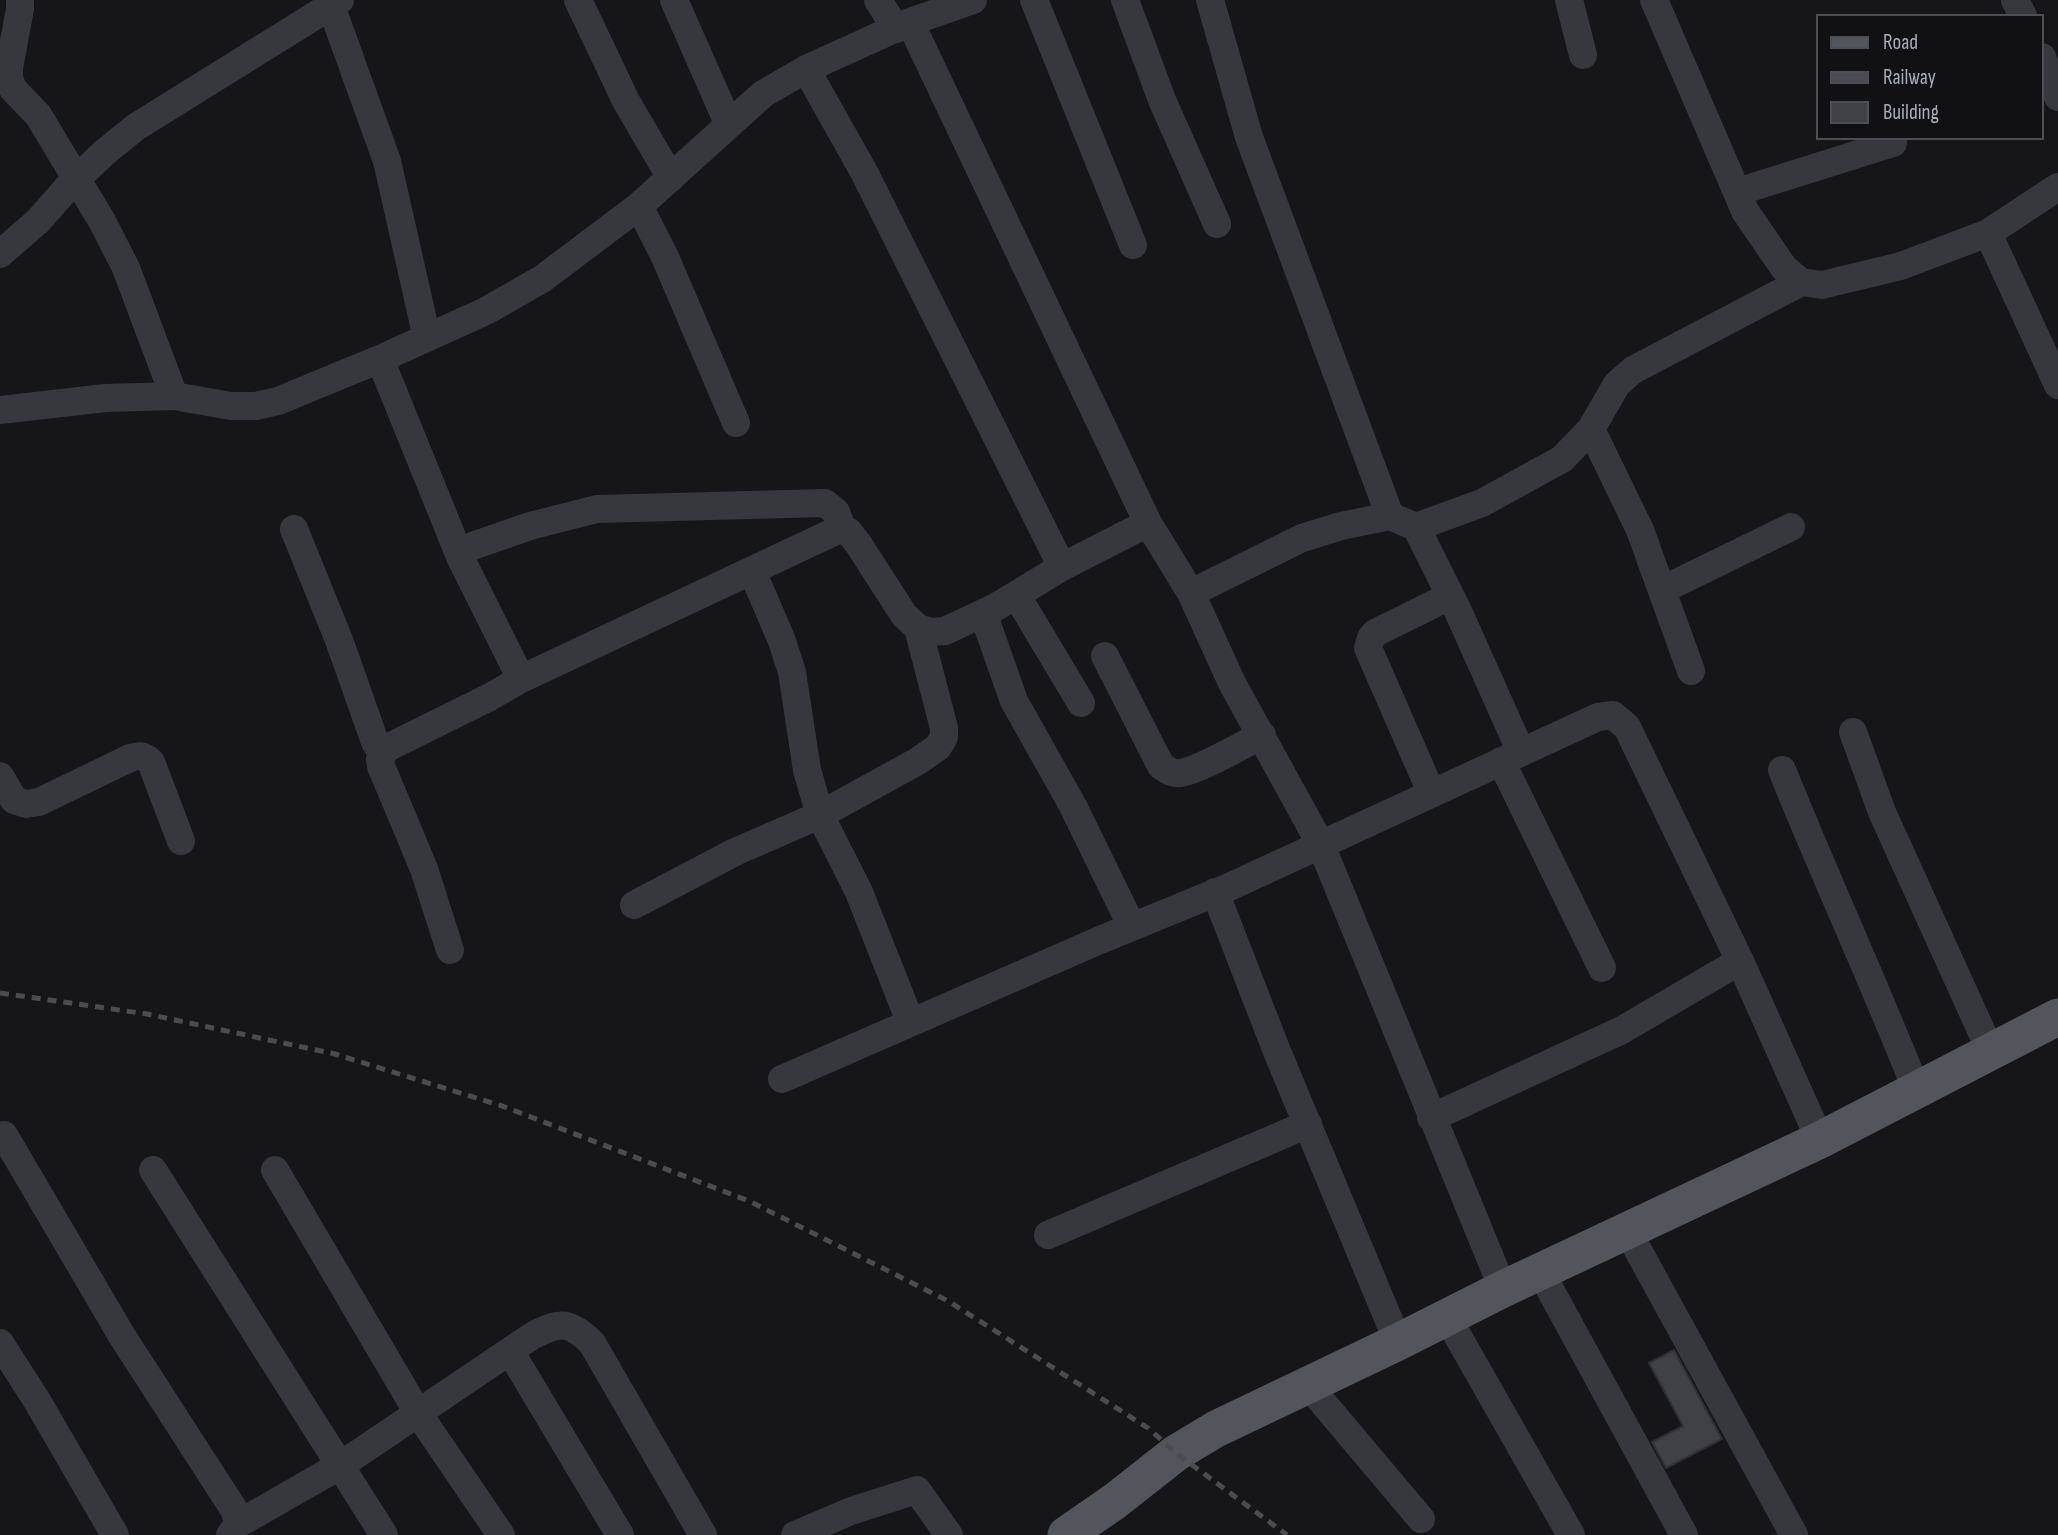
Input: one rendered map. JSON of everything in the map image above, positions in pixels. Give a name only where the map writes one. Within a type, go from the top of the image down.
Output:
[{"type":"main road","points":[[1066,1535],[1176,1453],[1216,1429],[1539,1271],[1820,1140],[2058,1017]]},
{"type":"street","points":[[20,0],[9,78],[13,89],[38,115],[126,268],[174,396]]},
{"type":"street","points":[[578,0],[626,101],[671,178]]},
{"type":"street","points":[[674,0],[729,125]]},
{"type":"street","points":[[878,0],[903,25],[1148,523],[1191,593],[1232,683],[1321,845],[1503,1289]]},
{"type":"street","points":[[0,410],[105,398],[174,396],[231,406],[256,406],[278,401],[380,359],[486,311],[542,279],[639,206],[763,94],[806,69],[903,25],[938,5],[973,0]]},
{"type":"street","points":[[1034,0],[1133,245]]},
{"type":"street","points":[[1125,0],[1163,100],[1217,224]]},
{"type":"street","points":[[1210,0],[1249,137],[1390,516]]},
{"type":"street","points":[[1569,0],[1583,55]]},
{"type":"street","points":[[1654,0],[1745,211],[1784,268],[1801,282],[1822,285],[1901,266],[1988,233],[2058,187]]},
{"type":"street","points":[[0,254],[38,221],[77,179],[136,127],[326,5],[387,161],[427,338]]},
{"type":"street","points":[[2044,62],[2058,97]]},
{"type":"street","points":[[806,69],[864,172],[1062,567]]},
{"type":"street","points":[[1737,192],[1893,143]]},
{"type":"street","points":[[639,206],[665,257],[736,424]]},
{"type":"street","points":[[1988,233],[2058,383]]},
{"type":"street","points":[[1416,527],[1482,503],[1562,459],[1591,429],[1617,384],[1633,370],[1801,282]]},
{"type":"street","points":[[380,359],[458,551],[521,679]]},
{"type":"street","points":[[1591,429],[1630,506],[1691,671]]},
{"type":"street","points":[[458,551],[530,526],[597,509],[825,503],[836,512],[842,528],[849,532],[859,545],[904,615],[918,628],[930,632],[945,631],[984,613],[1017,596],[1062,567],[1148,523]]},
{"type":"street","points":[[1191,593],[1302,538],[1340,526],[1390,516],[1416,527],[1450,596],[1511,756],[1602,968]]},
{"type":"street","points":[[1662,590],[1791,527]]},
{"type":"street","points":[[450,950],[424,869],[381,765],[382,753],[389,746],[521,679],[842,528]]},
{"type":"street","points":[[294,529],[339,640],[374,742],[382,753]]},
{"type":"street","points":[[752,571],[792,672],[807,770],[820,815],[859,892],[910,1021]]},
{"type":"street","points":[[1017,596],[1081,703]]},
{"type":"street","points":[[1432,792],[1368,648],[1375,633],[1450,596]]},
{"type":"street","points":[[984,613],[1014,701],[1073,806],[1132,927]]},
{"type":"street","points":[[634,905],[735,852],[820,815],[918,761],[938,747],[944,737],[944,728],[918,628]]},
{"type":"street","points":[[1105,656],[1160,765],[1168,772],[1180,773],[1193,768],[1262,735]]},
{"type":"street","points":[[782,1079],[910,1021],[1321,845],[1598,717],[1612,715],[1627,727],[1740,961],[1820,1140]]},
{"type":"street","points":[[1853,732],[1882,812],[1990,1051]]},
{"type":"street","points":[[0,776],[14,800],[26,804],[39,802],[130,758],[138,755],[145,757],[151,762],[181,841]]},
{"type":"street","points":[[1782,770],[1877,990],[1916,1089]]},
{"type":"street","points":[[1215,892],[1307,1124],[1398,1342]]},
{"type":"street","points":[[1432,1118],[1622,1030],[1740,961]]},
{"type":"street","points":[[1048,1235],[1307,1124]]},
{"type":"street","points":[[4,1135],[122,1336],[235,1511],[234,1529]]},
{"type":"street","points":[[153,1170],[384,1535]]},
{"type":"street","points":[[275,1170],[418,1413],[501,1535]]},
{"type":"street","points":[[1627,1230],[1794,1535]]},
{"type":"street","points":[[1539,1271],[1684,1535]]},
{"type":"street","points":[[1447,1317],[1571,1535]]},
{"type":"street","points":[[234,1529],[341,1465],[548,1327],[564,1324],[578,1330],[592,1343],[703,1535]]},
{"type":"street","points":[[0,1343],[36,1399],[115,1535]]},
{"type":"street","points":[[510,1351],[620,1535]]},
{"type":"street","points":[[1308,1385],[1421,1519]]},
{"type":"street","points":[[795,1535],[851,1511],[917,1490],[949,1535]]},
{"type":"building","points":[[1674,1350],[1722,1439],[1666,1468],[1652,1442],[1683,1426],[1649,1363]]},
{"type":"railway","points":[[0,993],[147,1014],[335,1054],[502,1106],[749,1201],[948,1301],[1148,1428],[1176,1453],[1287,1535]]}]
